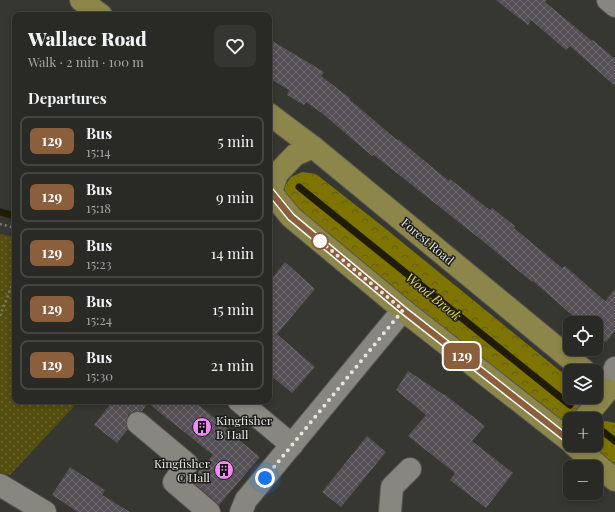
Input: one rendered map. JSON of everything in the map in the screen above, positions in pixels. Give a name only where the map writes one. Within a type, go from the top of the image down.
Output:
[{"type":"main road","points":[[80,0],[97,12]]},
{"type":"main road","name":"Forest Road","points":[[272,116],[313,147],[576,364]]},
{"type":"main road","points":[[272,186],[277,174],[295,155],[313,147]]},
{"type":"main road","points":[[272,193],[291,217],[403,310],[563,434]]},
{"type":"main road","points":[[589,412],[608,387]]},
{"type":"main road","points":[[584,452],[615,480]]},
{"type":"street","points":[[608,0],[615,6]]},
{"type":"street","points":[[241,512],[246,500],[403,310]]},
{"type":"street","points":[[608,387],[615,368]]},
{"type":"street","points":[[243,404],[292,445]]},
{"type":"street","points":[[138,423],[187,464],[174,482],[209,512]]},
{"type":"street","points":[[390,512],[392,487],[410,469]]},
{"type":"street","points":[[0,485],[45,512]]},
{"type":"path","points":[[0,224],[12,227]]},
{"type":"path","points":[[0,316],[12,285]]},
{"type":"green space","points":[[302,172],[316,174],[563,373],[563,404],[582,404],[577,412],[563,412],[563,419],[555,418],[303,220],[286,196],[284,187],[291,177]]},
{"type":"green space","points":[[603,421],[615,423],[615,470],[595,452],[603,452]]},
{"type":"shaded area","points":[[0,234],[12,236],[12,404],[76,404],[10,475],[0,473]]},
{"type":"building","points":[[496,0],[547,0],[545,2],[615,59],[615,86],[570,46],[566,50],[531,20],[528,25]]},
{"type":"building","points":[[272,41],[324,72],[321,76],[350,98],[349,99],[397,140],[398,139],[449,181],[450,179],[490,210],[492,208],[515,226],[514,228],[562,268],[565,266],[605,301],[615,289],[615,331],[606,342],[603,340],[603,316],[573,316],[533,281],[532,282],[374,155],[372,156],[323,114],[306,102],[304,105],[287,95],[289,90],[272,80]]},
{"type":"building","points":[[285,262],[315,289],[277,334],[315,367],[292,393],[272,376],[272,278]]},
{"type":"building","points":[[408,371],[444,394],[485,426],[472,441],[513,473],[486,508],[450,480],[455,473],[408,436],[426,415],[396,390]]},
{"type":"building","points":[[111,404],[147,404],[142,411],[134,411],[128,415],[126,421],[128,429],[117,443],[94,425]]},
{"type":"building","points":[[149,404],[198,404],[260,457],[219,505],[191,480],[213,455]]},
{"type":"building","points":[[367,436],[386,452],[341,507],[322,492]]},
{"type":"building","points":[[70,467],[105,490],[102,495],[130,512],[78,512],[52,495]]},
{"type":"waterway","name":"Wood Brook","points":[[299,187],[570,405]]},
{"type":"waterway","name":"Wood Brook","points":[[0,212],[12,215]]},
{"type":"waterway","name":"Wood Brook","points":[[603,432],[615,441]]},
{"type":"bus line","name":"129","points":[[272,194],[291,217],[403,310],[563,436]]},
{"type":"place","name":"Kingfisher B Hall","points":[[202,427]]},
{"type":"place","name":"Kingfisher C Hall","points":[[224,470]]},
{"type":"route","points":[[265,478],[403,310],[320,241]]}]
